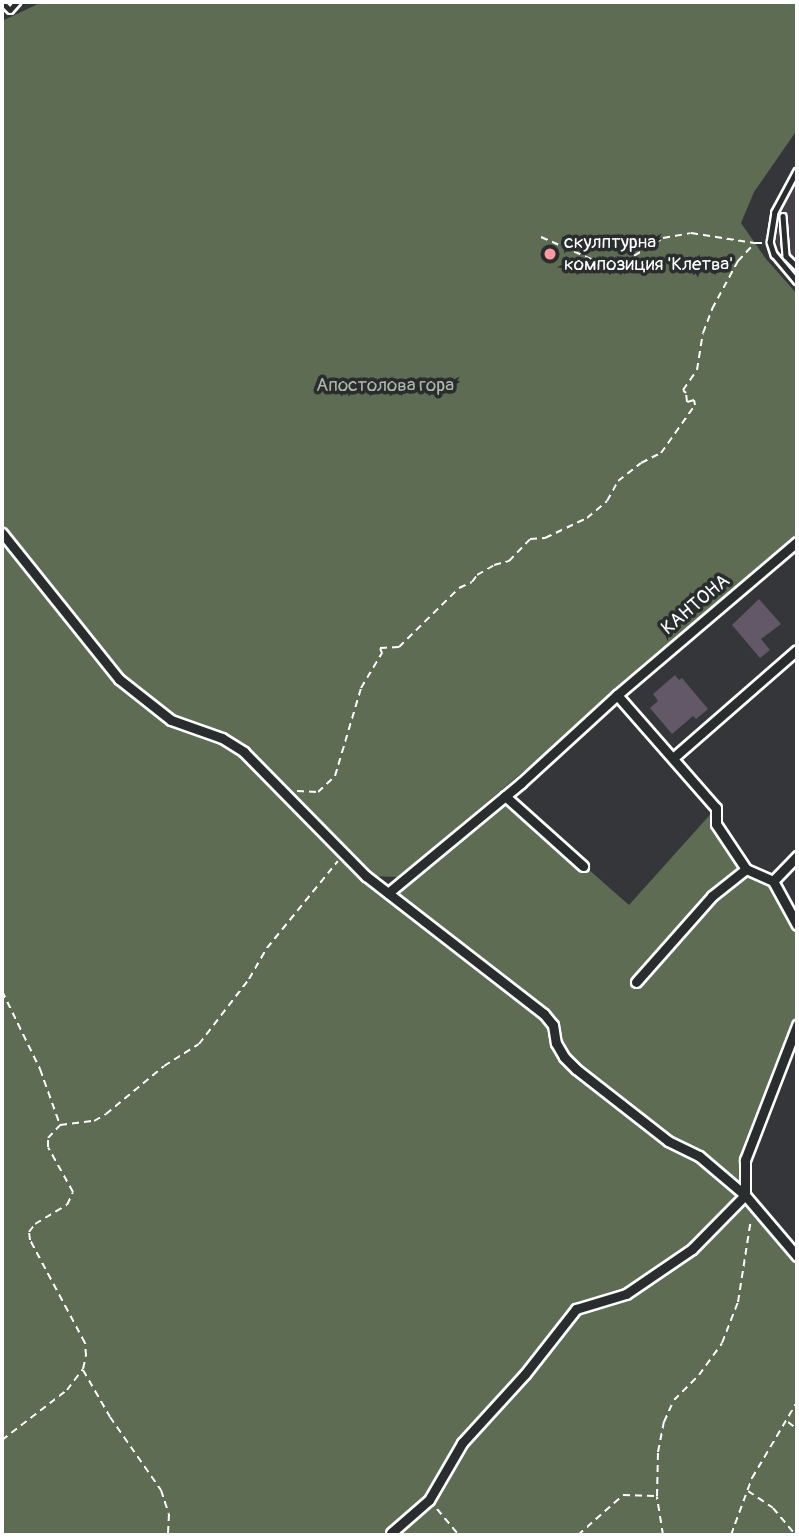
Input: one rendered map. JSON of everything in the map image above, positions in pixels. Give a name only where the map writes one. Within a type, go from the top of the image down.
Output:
[{"type":"street","points":[[2,533],[119,679],[171,720],[233,743],[280,787],[343,855],[544,1014],[553,1025],[556,1043],[564,1057],[576,1069],[668,1141],[689,1149],[745,1195],[797,1256]]},
{"type":"street","name":"КАНТОНА","points":[[388,893],[505,796],[617,695],[797,542]]},
{"type":"street","points":[[673,758],[797,650]]},
{"type":"street","points":[[617,695],[716,808],[716,824],[746,869],[773,881],[797,925]]},
{"type":"street","points":[[505,796],[583,866]]},
{"type":"street","points":[[773,881],[797,856]]},
{"type":"street","points":[[636,982],[712,897],[746,869]]},
{"type":"street","points":[[391,1533],[429,1500],[462,1443],[525,1374],[576,1309],[626,1294],[692,1250],[745,1195],[745,1160],[797,1025]]},
{"type":"lane","points":[[2,2],[10,10],[18,2]]},
{"type":"lane","points":[[797,171],[775,212],[770,243],[774,254],[797,281]]},
{"type":"lane","points":[[783,216],[786,256],[797,267]]},
{"type":"path","points":[[541,237],[607,266],[624,261],[663,238],[691,233],[770,243]]},
{"type":"path","points":[[280,787],[312,793],[323,790],[332,780],[341,761],[361,688],[382,653],[380,648],[399,647],[459,588],[472,582],[477,575],[494,565],[509,561],[530,539],[545,538],[587,518],[607,501],[618,481],[641,463],[661,453],[695,405],[694,400],[687,402],[686,393],[682,390],[697,370],[703,333],[712,309],[738,261],[755,243]]},
{"type":"path","points":[[2,1440],[67,1390],[83,1369],[85,1343],[30,1240],[29,1232],[35,1224],[67,1205],[73,1192],[48,1147],[48,1138],[60,1125],[94,1121],[106,1114],[164,1066],[199,1044],[249,979],[267,948],[298,913],[317,883],[343,855]]},
{"type":"path","points":[[2,991],[40,1069],[60,1125]]},
{"type":"path","points":[[663,1535],[657,1496],[657,1452],[664,1422],[674,1400],[699,1375],[722,1343],[738,1302],[753,1204]]},
{"type":"path","points":[[83,1369],[110,1417],[161,1490],[169,1514],[168,1535]]},
{"type":"path","points":[[730,1535],[752,1478],[797,1402]]},
{"type":"path","points":[[787,1422],[797,1429]]},
{"type":"path","points":[[748,1491],[773,1508],[796,1535]]},
{"type":"path","points":[[578,1535],[623,1495],[657,1496]]},
{"type":"path","points":[[429,1500],[459,1535]]},
{"type":"shaded area","points":[[797,177],[797,274],[789,267],[774,236],[787,193]]},
{"type":"green space","name":"Апостолова гора","points":[[42,2],[797,2],[797,130],[754,192],[741,223],[766,259],[797,294],[797,539],[399,877],[368,876],[388,893],[505,796],[629,905],[716,808],[716,824],[746,869],[773,881],[784,903],[797,911],[797,1024],[745,1160],[745,1195],[797,1256],[797,1535],[2,1535],[2,21]]},
{"type":"building","points":[[759,599],[781,624],[761,639],[770,650],[760,658],[732,625]]},
{"type":"building","points":[[675,675],[679,680],[682,678],[708,709],[696,719],[693,716],[672,734],[650,708],[658,701],[653,694]]},
{"type":"place","name":"скулптурна композиция 'Клетва'","points":[[550,254]]}]
